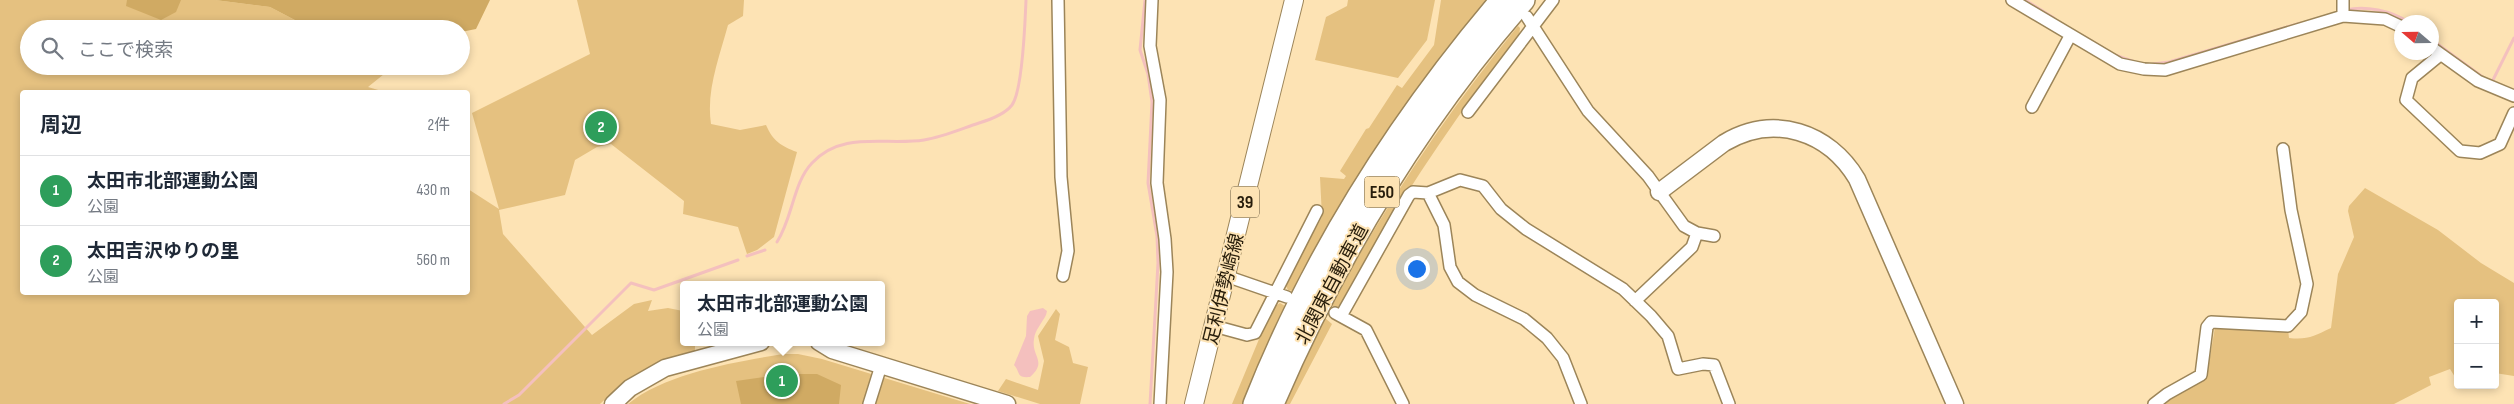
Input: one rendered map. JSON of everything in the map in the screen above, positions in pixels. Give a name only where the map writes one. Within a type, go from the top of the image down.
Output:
[{"type":"highway","name":"北関東自動車道","points":[[1254,404],[1305,294],[1344,221],[1404,126],[1468,39],[1501,0]]},
{"type":"highway","name":"北関東自動車道","points":[[1273,404],[1321,298],[1390,177],[1446,97],[1528,15]]},
{"type":"main road","name":"足利伊勢崎線","points":[[1194,404],[1294,0]]},
{"type":"street","points":[[1058,0],[1061,177],[1068,251],[1063,276]]},
{"type":"street","points":[[1152,0],[1150,46],[1160,100],[1157,183],[1165,239],[1166,272],[1160,404]]},
{"type":"street","points":[[1468,112],[1528,15],[1553,0]]},
{"type":"street","points":[[2012,0],[2120,64],[2144,69],[2165,70],[2344,16],[2385,19],[2394,23]]},
{"type":"street","points":[[2343,0],[2344,16]]},
{"type":"street","points":[[1528,15],[1588,111],[1635,160],[1684,226],[1696,233],[1714,236]]},
{"type":"street","points":[[2032,107],[2070,36]]},
{"type":"street","points":[[2439,53],[2478,81],[2514,96]]},
{"type":"street","points":[[2428,60],[2412,78],[2406,100],[2460,151],[2480,153],[2500,144],[2514,114]]},
{"type":"street","points":[[1659,192],[1724,143],[1733,138],[1759,130],[1778,128],[1794,130],[1812,136],[1833,149],[1858,179],[1955,404]]},
{"type":"street","points":[[2154,404],[2167,394],[2201,376],[2208,327],[2211,322],[2288,326],[2301,312],[2307,284],[2291,210],[2283,149]]},
{"type":"street","points":[[1403,404],[1366,330],[1338,314],[1409,195],[1413,192],[1428,193],[1460,180],[1477,182],[1488,190],[1501,209],[1526,230],[1580,261],[1622,290],[1668,336],[1678,369],[1703,364],[1714,365],[1729,404]]},
{"type":"street","points":[[1428,193],[1444,225],[1450,267],[1458,282],[1475,295],[1524,319],[1547,338],[1563,358],[1580,404]]},
{"type":"street","points":[[1214,326],[1253,334],[1317,210]]},
{"type":"street","points":[[1634,301],[1692,247],[1696,233]]},
{"type":"street","points":[[1226,276],[1287,297]]},
{"type":"street","points":[[613,404],[630,388],[665,368],[746,346]]},
{"type":"street","points":[[826,346],[832,350],[1007,404]]},
{"type":"street","points":[[869,404],[879,372]]},
{"type":"shaded area","points":[[0,0],[215,0],[270,7],[295,20],[20,20],[20,75],[383,75],[368,87],[378,90],[20,90],[20,295],[470,295],[470,190],[499,209],[472,113],[590,54],[577,0],[744,0],[743,16],[728,25],[717,62],[710,99],[711,124],[740,130],[766,125],[778,142],[797,152],[774,237],[757,250],[747,254],[738,227],[683,214],[684,201],[611,144],[597,147],[575,160],[565,195],[499,210],[503,234],[592,335],[634,304],[652,300],[648,311],[668,308],[680,310],[680,346],[695,346],[695,353],[644,373],[622,386],[600,404],[0,404]]},
{"type":"shaded area","points":[[127,0],[181,0],[176,12],[161,20],[126,6]]},
{"type":"shaded area","points":[[215,0],[490,0],[476,29],[470,30],[470,20],[295,20],[270,7]]},
{"type":"shaded area","points":[[1348,0],[1435,0],[1427,40],[1398,78],[1315,60],[1326,17],[1347,6]]},
{"type":"shaded area","points":[[1441,0],[1487,0],[1432,69],[1381,140],[1357,177],[1293,291],[1288,290],[1285,284],[1322,217],[1320,177],[1344,179],[1346,176],[1340,171],[1366,129],[1369,128],[1397,85],[1402,88],[1434,45]]},
{"type":"shaded area","points":[[1518,26],[1520,28],[1519,36],[1446,134],[1424,167],[1340,306],[1335,307],[1331,305],[1395,196],[1441,126]]},
{"type":"shaded area","points":[[2365,188],[2438,230],[2481,263],[2514,283],[2514,376],[2499,374],[2499,299],[2454,299],[2454,375],[2450,369],[2429,377],[2431,385],[2394,404],[2158,404],[2202,381],[2207,375],[2215,327],[2288,329],[2289,338],[2311,337],[2331,328],[2338,274],[2354,237],[2348,211],[2349,206]]},
{"type":"shaded area","points":[[1280,303],[1285,306],[1242,404],[1232,404],[1272,308]]},
{"type":"shaded area","points":[[1043,308],[1047,311],[1046,315],[1034,339],[1038,367],[1030,377],[1023,377],[1014,365],[1026,336],[1027,316],[1030,311]]},
{"type":"shaded area","points":[[1056,309],[1060,314],[1055,340],[1069,347],[1073,363],[1088,367],[1080,404],[1040,404],[998,391],[1006,379],[1038,390],[1044,361],[1038,336]]},
{"type":"shaded area","points":[[1325,318],[1332,324],[1290,404],[1285,404]]},
{"type":"shaded area","points":[[783,354],[798,354],[822,359],[970,404],[628,404],[661,384],[702,370]]},
{"type":"shaded area","points":[[785,374],[817,374],[841,385],[839,404],[741,404],[736,381]]},
{"type":"waterway","points":[[777,242],[787,222],[801,180],[812,163],[824,153],[837,146],[865,141],[931,139],[987,120],[1009,108],[1016,97],[1019,85],[1026,0]]},
{"type":"waterway","points":[[1145,0],[1140,50],[1148,74],[1152,102],[1148,183],[1157,236],[1158,263],[1150,404]]},
{"type":"waterway","points":[[2025,0],[2054,18]]},
{"type":"waterway","points":[[2346,10],[2361,8],[2378,10],[2394,15]]},
{"type":"waterway","points":[[2153,64],[2169,62],[2301,23]]},
{"type":"waterway","points":[[2083,36],[2105,49]]},
{"type":"waterway","points":[[2492,82],[2514,38]]},
{"type":"waterway","points":[[2439,45],[2484,78]]},
{"type":"waterway","points":[[2115,55],[2132,61]]},
{"type":"waterway","points":[[747,256],[765,250]]},
{"type":"waterway","points":[[504,404],[519,395],[631,283],[654,290],[738,260]]},
{"type":"place","name":"太田吉沢ゆりの里","points":[[601,127]]},
{"type":"place","name":"太田市北部運動公園","points":[[782,381]]}]
